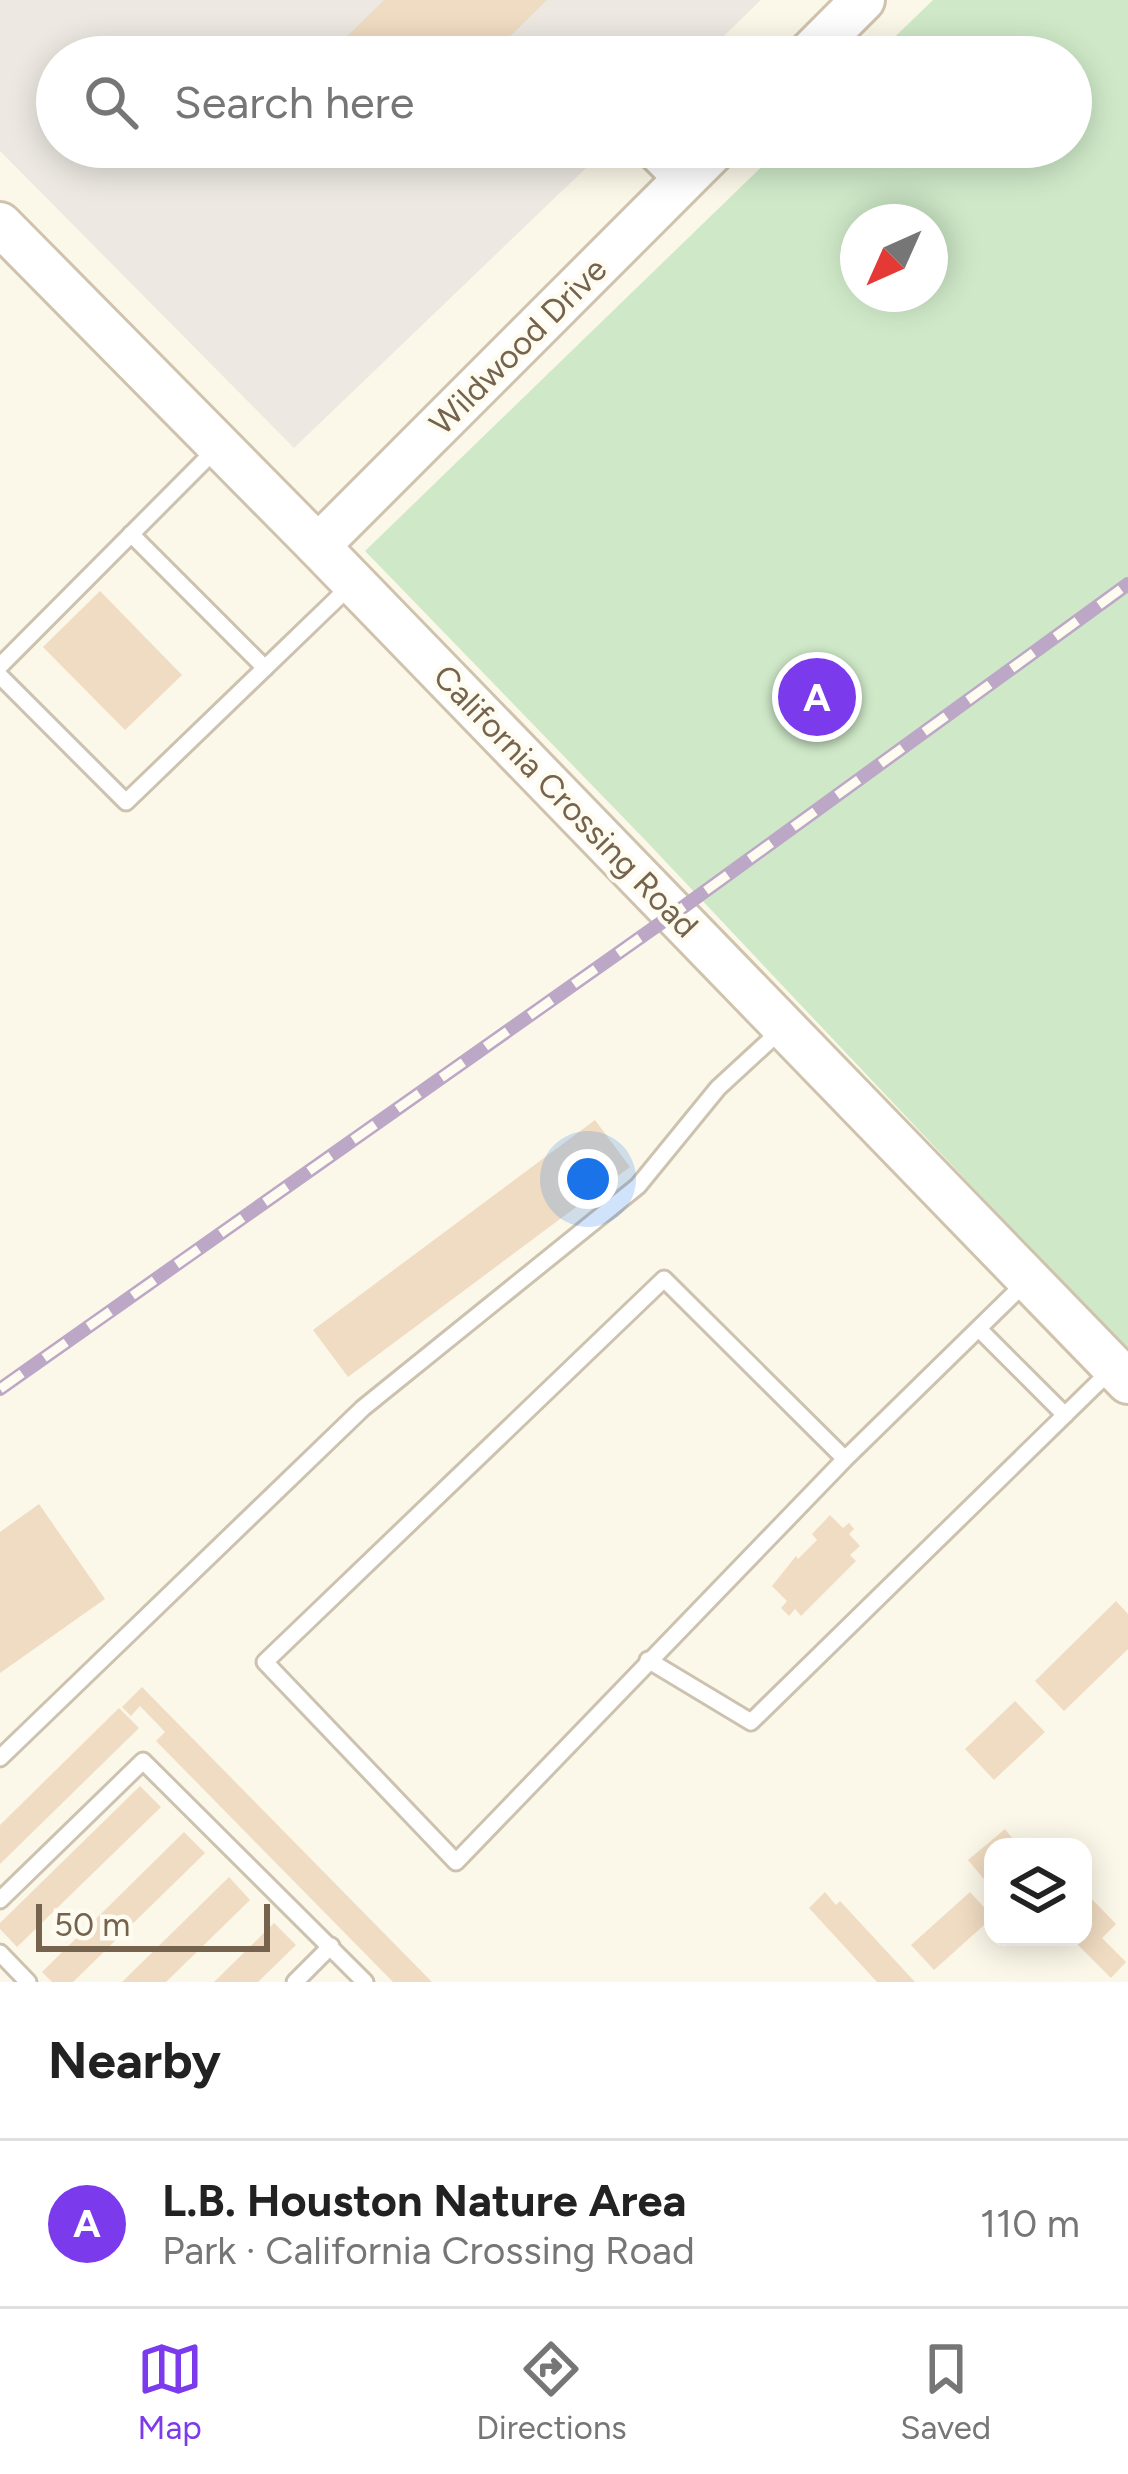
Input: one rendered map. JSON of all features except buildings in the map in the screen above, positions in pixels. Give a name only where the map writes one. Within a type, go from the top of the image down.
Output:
[{"type":"street","points":[[827,36],[862,0]]},
{"type":"street","name":"Wildwood Drive","points":[[318,545],[697,168]]},
{"type":"street","name":"California Crossing Road","points":[[0,224],[318,545],[1121,1374]]},
{"type":"lane","points":[[657,168],[677,188]]},
{"type":"lane","points":[[0,666],[218,447]]},
{"type":"lane","points":[[131,534],[265,668]]},
{"type":"lane","points":[[0,676],[126,802],[353,583]]},
{"type":"lane","points":[[0,1758],[363,1408],[638,1186],[718,1088],[786,1026]]},
{"type":"lane","points":[[844,1459],[664,1279],[265,1662],[456,1862],[844,1459],[1029,1279]]},
{"type":"lane","points":[[979,1329],[1066,1415]]},
{"type":"lane","points":[[648,1660],[751,1722],[1066,1415],[1121,1374]]},
{"type":"lane","points":[[0,1900],[143,1761],[365,1982]]},
{"type":"lane","points":[[295,1982],[331,1946]]},
{"type":"lane","points":[[0,1953],[28,1982]]},
{"type":"shaded area","points":[[0,0],[761,0],[724,36],[36,36],[36,168],[586,168],[294,448],[0,151]]},
{"type":"green space","points":[[933,0],[1128,0],[1128,1352],[365,551],[760,168],[1092,168],[1092,36],[896,36]]},
{"type":"railway","points":[[0,1389],[675,913],[1128,584]]},
{"type":"place","name":"L.B. Houston Nature Area","points":[[817,697]]}]
